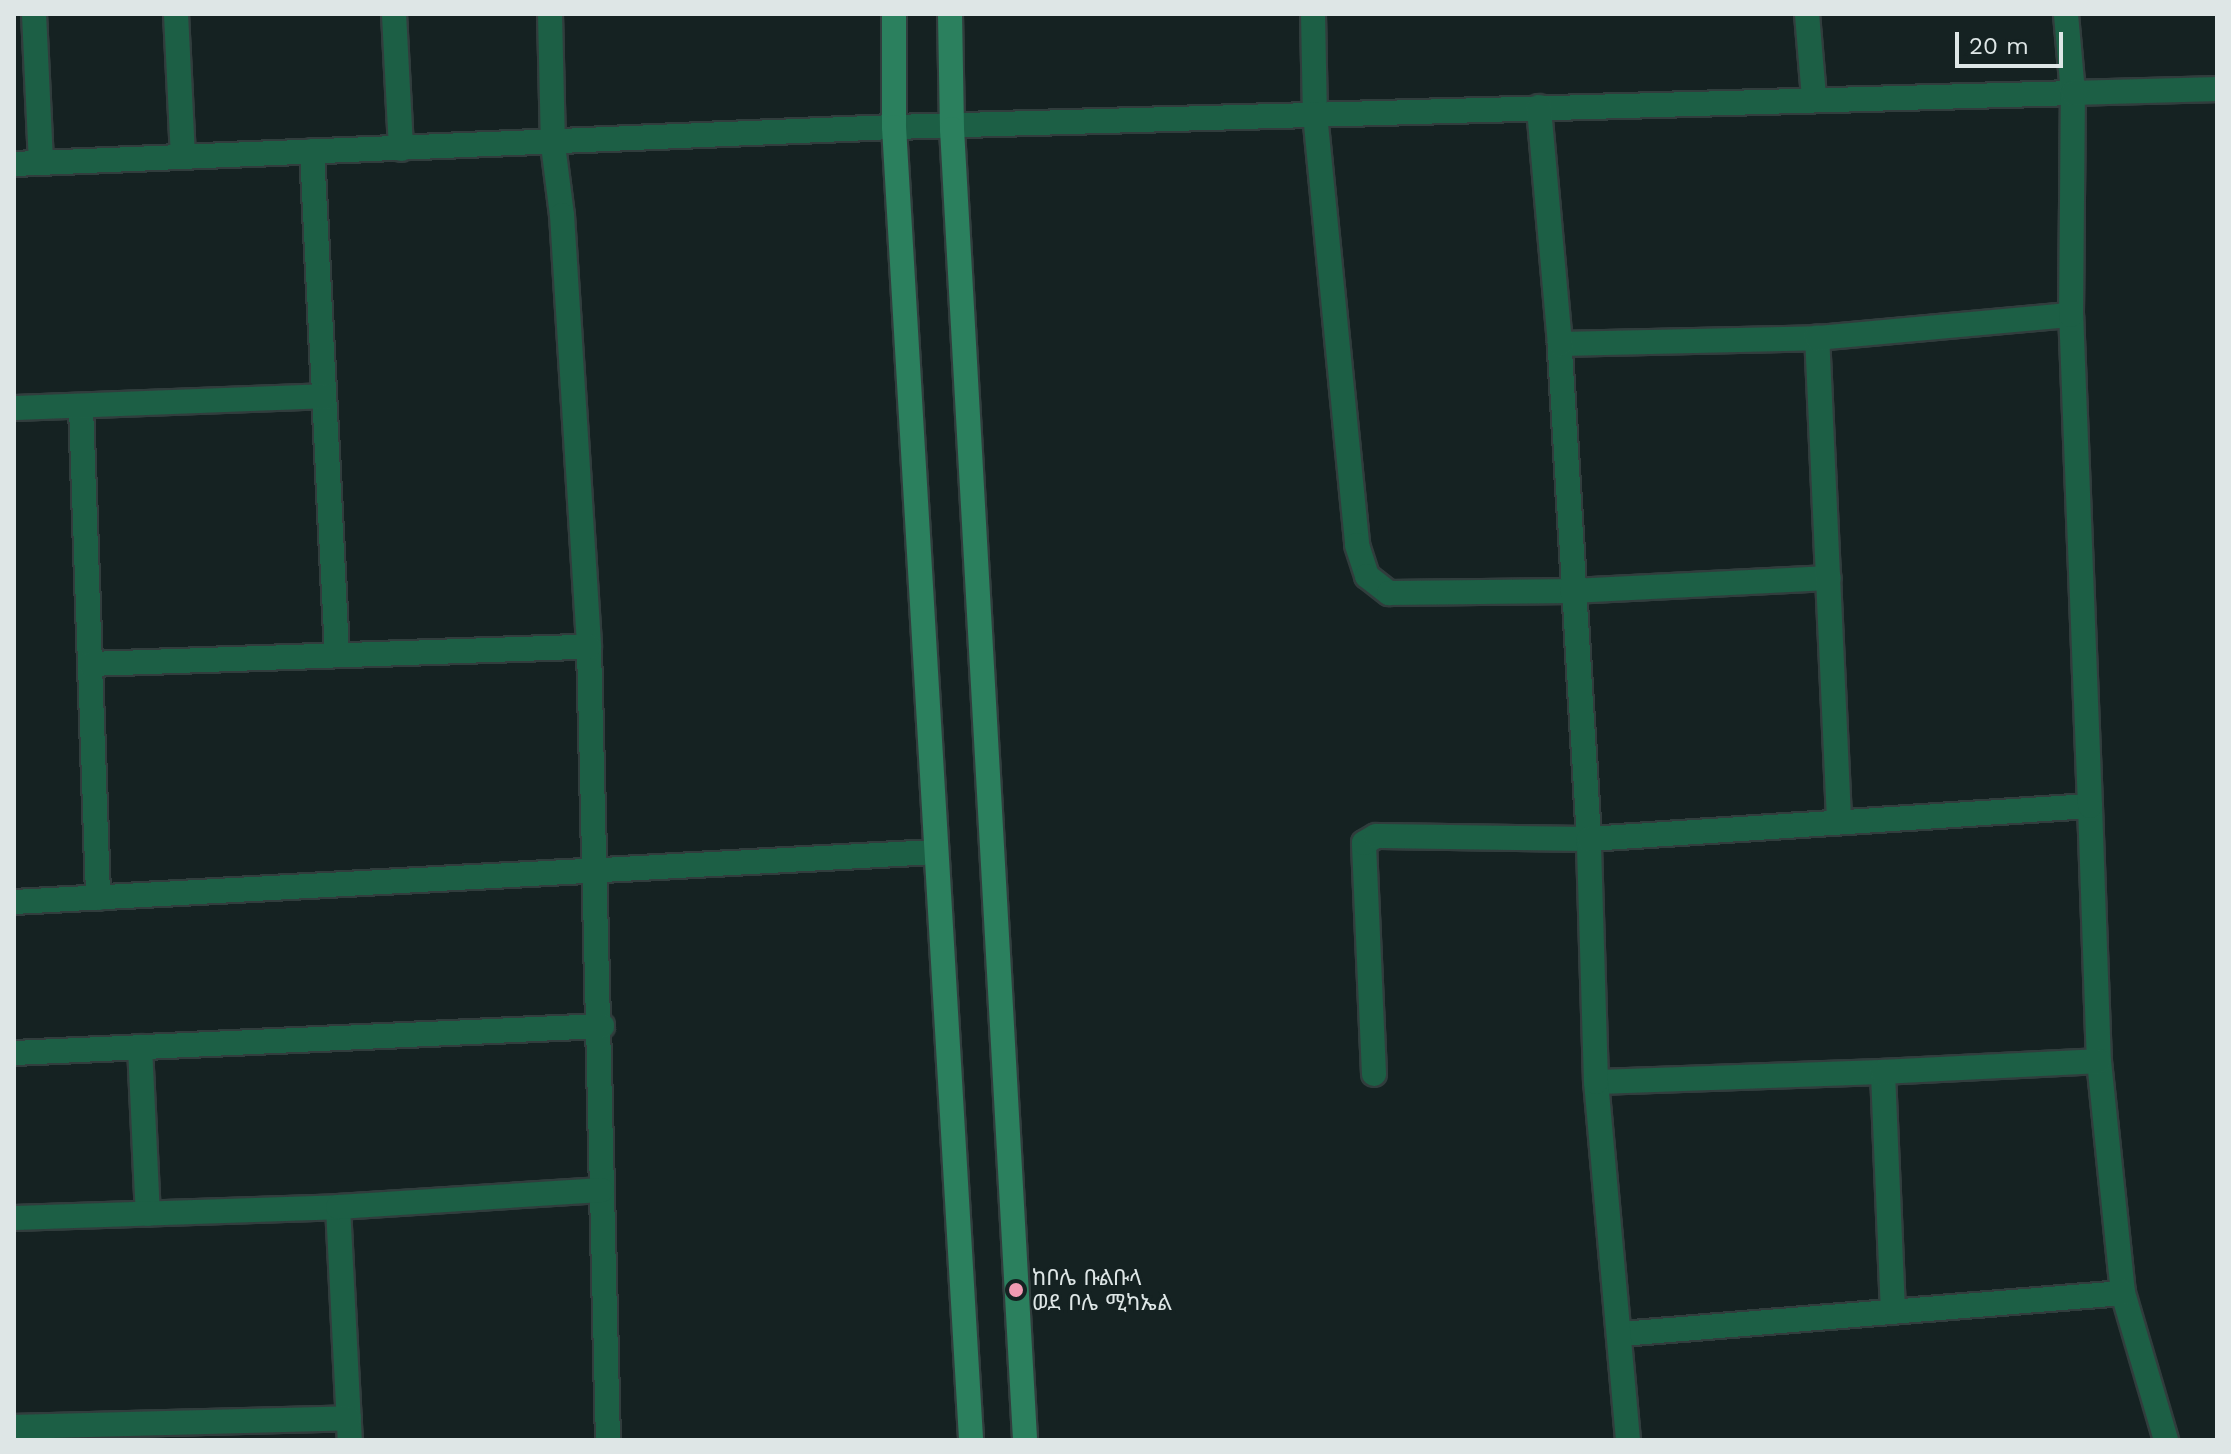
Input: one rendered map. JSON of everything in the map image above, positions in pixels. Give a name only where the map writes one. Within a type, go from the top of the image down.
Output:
[{"type":"main road","points":[[894,14],[894,127],[971,1440]]},
{"type":"main road","points":[[950,14],[952,129],[1025,1440]]},
{"type":"street","points":[[34,14],[41,163]]},
{"type":"street","points":[[176,14],[183,155]]},
{"type":"street","points":[[394,14],[401,149]]},
{"type":"street","points":[[550,14],[553,145],[562,215],[589,647],[602,1026],[601,1190],[608,1440]]},
{"type":"street","points":[[1313,14],[1315,114],[1357,545],[1367,576],[1389,593],[1572,591],[1829,578]]},
{"type":"street","points":[[1807,14],[1814,98]]},
{"type":"street","points":[[2066,14],[2073,93],[2071,315],[2099,1061],[2123,1293],[2166,1440]]},
{"type":"street","points":[[14,164],[183,155],[553,145],[894,127],[952,129],[1814,98],[2217,89]]},
{"type":"street","points":[[1539,107],[1560,344],[1572,591],[1589,839],[1596,1082],[1621,1334],[1628,1440]]},
{"type":"street","points":[[312,151],[337,654]]},
{"type":"street","points":[[1560,344],[1817,338],[2071,315]]},
{"type":"street","points":[[1817,338],[1839,819]]},
{"type":"street","points":[[14,408],[324,396]]},
{"type":"street","points":[[81,407],[98,898]]},
{"type":"street","points":[[90,664],[589,647]]},
{"type":"street","points":[[1374,1074],[1364,843],[1376,836],[1589,839],[1839,819],[2090,806]]},
{"type":"street","points":[[14,902],[597,867],[935,852]]},
{"type":"street","points":[[14,1053],[602,1026]]},
{"type":"street","points":[[140,1047],[148,1214]]},
{"type":"street","points":[[1596,1082],[2099,1061]]},
{"type":"street","points":[[1883,1072],[1893,1312]]},
{"type":"street","points":[[14,1218],[338,1207],[601,1190]]},
{"type":"street","points":[[14,1427],[350,1429],[338,1207]]},
{"type":"street","points":[[1621,1334],[2123,1293]]},
{"type":"place","name":"ከቦሌ ቡልቡላ ወደ ቦሌ ሚካኤል","points":[[1016,1290]]}]
